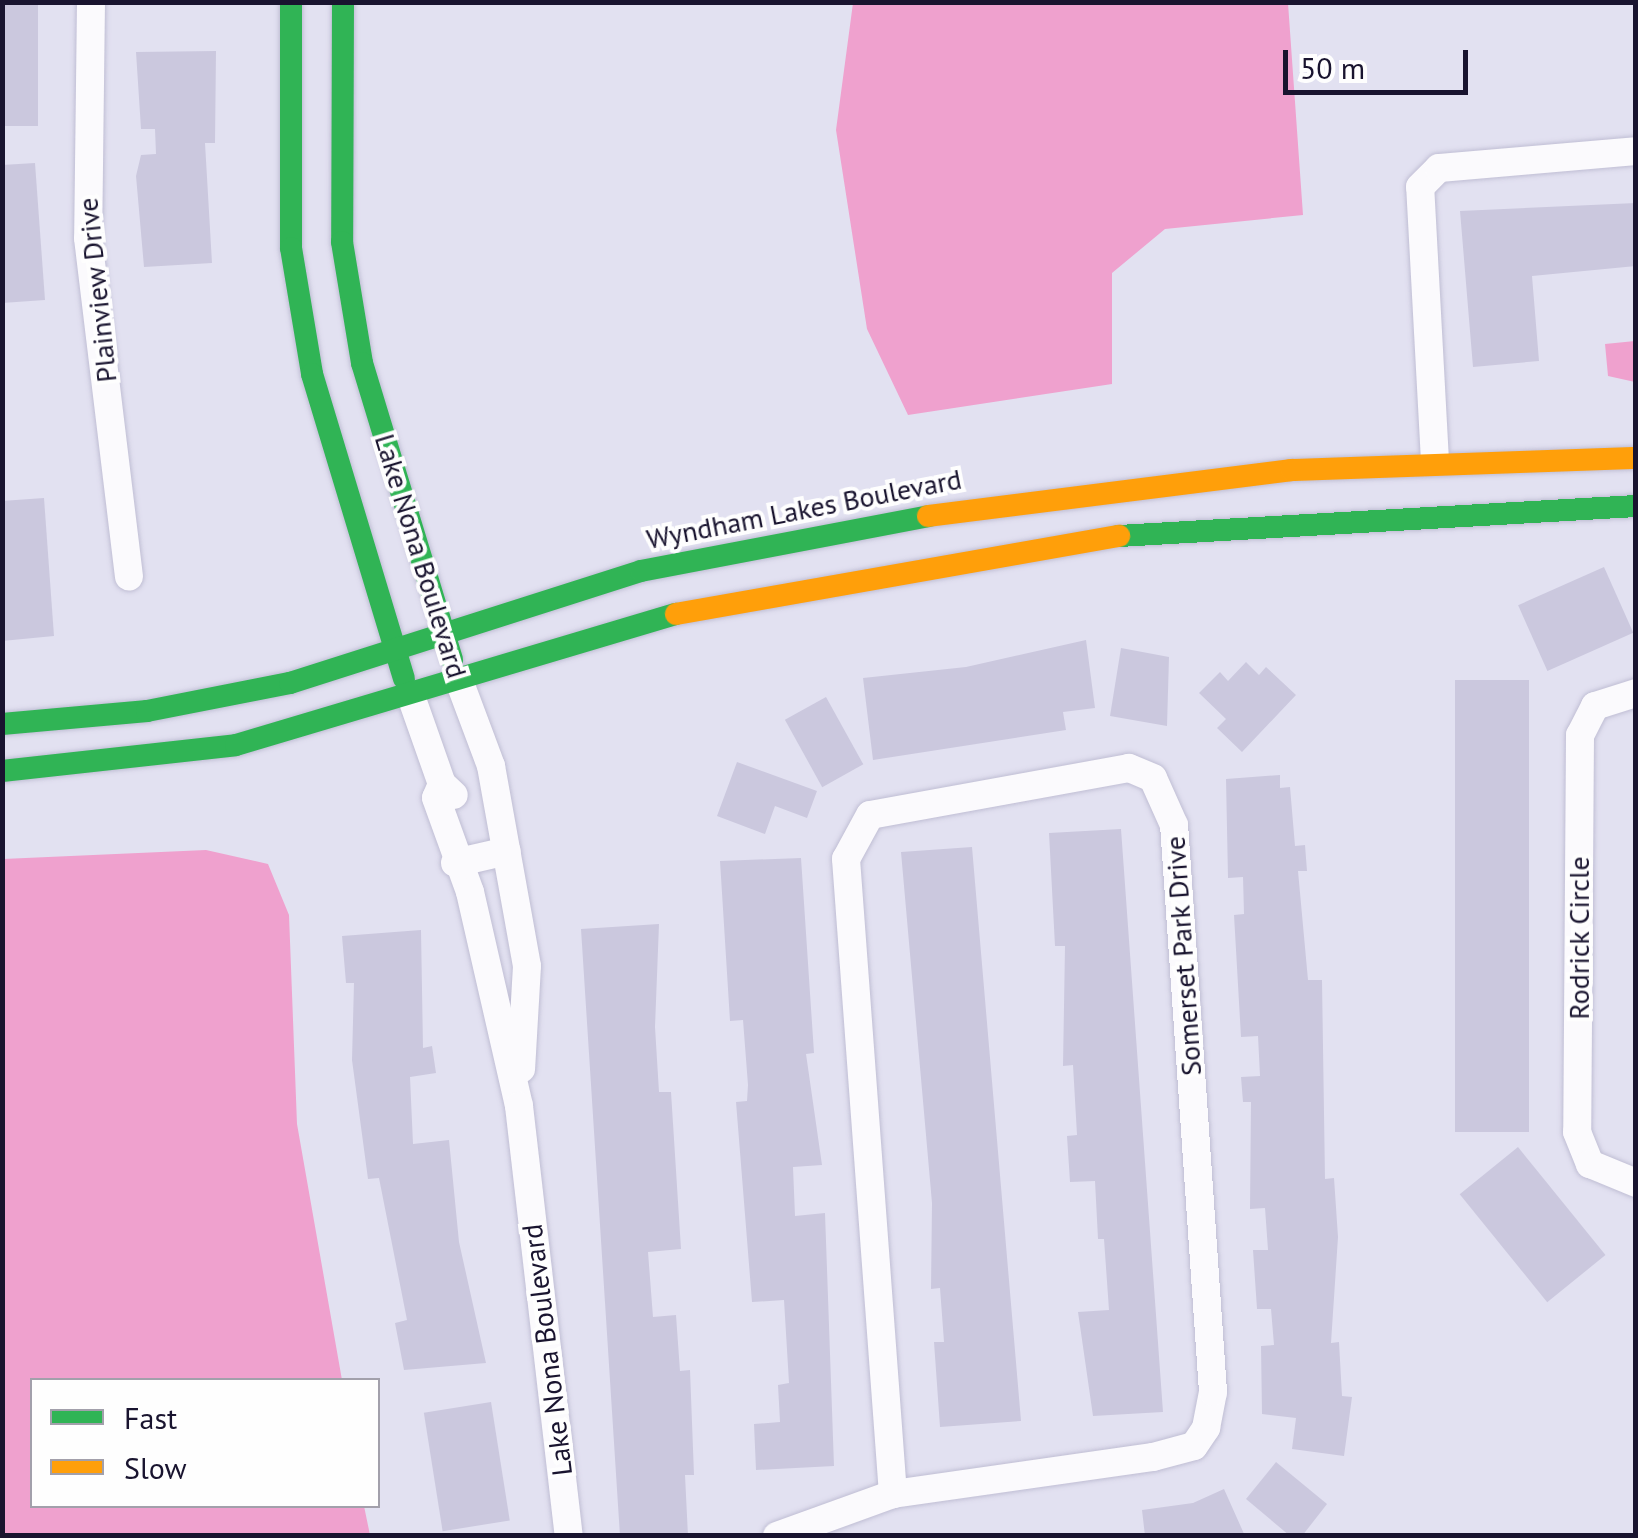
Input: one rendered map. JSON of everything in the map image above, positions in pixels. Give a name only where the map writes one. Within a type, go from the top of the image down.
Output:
[{"type":"street","name":"Plainview Drive","points":[[91,2],[88,238],[128,577]]},
{"type":"street","name":"Lake Nona Boulevard","points":[[291,2],[285,121],[291,248],[312,374],[396,654],[442,784],[436,798],[463,860],[519,1106],[569,1536]]},
{"type":"street","name":"Lake Nona Boulevard","points":[[343,2],[336,121],[342,242],[362,362],[445,638],[491,766],[527,966],[519,1106]]},
{"type":"street","points":[[1434,461],[1420,187],[1439,168],[1636,151]]},
{"type":"street","name":"Wyndham Lakes Boulevard","points":[[2,724],[147,711],[396,654],[641,571],[774,540],[1134,484],[1434,461],[1636,458]]},
{"type":"street","points":[[2,771],[236,745],[412,699],[684,612],[1097,539],[1636,506]]},
{"type":"street","name":"Rodrick Circle","points":[[1636,693],[1595,706],[1580,735],[1577,1112],[1590,1164],[1636,1182]]},
{"type":"street","name":"Somerset Park Drive","points":[[777,1536],[893,1494],[1153,1457],[1194,1446],[1206,1428],[1213,1392],[1174,825],[1153,778],[1129,768],[870,815],[846,860],[893,1494]]},
{"type":"street","points":[[463,860],[506,851]]},
{"type":"shaded area","points":[[853,3],[1288,3],[1303,215],[1165,229],[1112,273],[1112,384],[908,415],[867,329],[836,130]]},
{"type":"shaded area","points":[[1635,341],[1635,382],[1608,376],[1605,344]]},
{"type":"shaded area","points":[[206,850],[268,864],[289,915],[297,1124],[342,1378],[30,1378],[30,1508],[364,1508],[370,1535],[3,1535],[3,859]]},
{"type":"building","points":[[2,2],[38,2],[38,126],[2,126]]},
{"type":"building","points":[[216,51],[215,143],[205,143],[212,263],[144,267],[136,176],[141,155],[156,154],[155,129],[141,129],[136,52]]},
{"type":"building","points":[[35,163],[45,300],[2,303],[2,165]]},
{"type":"building","points":[[1636,203],[1636,266],[1532,276],[1539,361],[1473,367],[1460,211]]},
{"type":"building","points":[[44,498],[54,636],[2,641],[2,501]]},
{"type":"building","points":[[1604,567],[1633,633],[1547,671],[1518,605]]},
{"type":"building","points":[[1086,640],[1095,708],[1063,712],[1066,730],[873,760],[863,678],[966,667]]},
{"type":"building","points":[[1121,648],[1169,657],[1167,726],[1110,716]]},
{"type":"building","points":[[1246,662],[1259,675],[1266,667],[1296,695],[1242,752],[1217,728],[1226,719],[1199,693],[1220,672],[1228,681]]},
{"type":"building","points":[[1455,680],[1529,680],[1529,1132],[1455,1132]]},
{"type":"building","points":[[826,697],[863,764],[822,787],[785,720]]},
{"type":"building","points":[[737,762],[817,791],[807,818],[775,806],[765,834],[717,816]]},
{"type":"building","points":[[1280,775],[1280,788],[1290,787],[1295,846],[1305,845],[1307,871],[1298,871],[1308,980],[1322,980],[1325,1179],[1334,1178],[1338,1237],[1331,1343],[1339,1342],[1342,1396],[1352,1397],[1344,1456],[1292,1449],[1296,1418],[1262,1414],[1261,1346],[1274,1345],[1271,1309],[1257,1309],[1253,1250],[1268,1250],[1265,1208],[1250,1209],[1251,1102],[1243,1102],[1241,1077],[1260,1076],[1258,1036],[1241,1037],[1234,915],[1244,914],[1243,877],[1228,878],[1226,779]]},
{"type":"building","points":[[1121,829],[1163,1412],[1093,1416],[1078,1312],[1109,1310],[1104,1239],[1098,1239],[1095,1181],[1070,1182],[1067,1136],[1077,1135],[1073,1065],[1063,1066],[1065,946],[1055,946],[1049,833]]},
{"type":"building","points":[[972,847],[1021,1421],[940,1427],[934,1342],[944,1342],[940,1288],[931,1289],[932,1203],[901,852]]},
{"type":"building","points":[[801,858],[814,1053],[806,1054],[822,1165],[793,1167],[795,1216],[825,1213],[834,1466],[756,1470],[754,1424],[780,1422],[778,1385],[789,1383],[784,1300],[752,1302],[736,1102],[747,1101],[748,1085],[743,1020],[730,1021],[720,861]]},
{"type":"building","points":[[659,924],[655,1027],[659,1092],[671,1092],[681,1249],[648,1252],[653,1317],[676,1315],[680,1371],[690,1370],[694,1475],[685,1475],[688,1536],[620,1536],[581,929]]},
{"type":"building","points":[[421,930],[423,1048],[432,1046],[436,1073],[410,1077],[413,1144],[449,1140],[459,1242],[486,1363],[404,1370],[395,1323],[407,1320],[379,1178],[368,1179],[352,1060],[354,983],[346,983],[342,936]]},
{"type":"building","points":[[1518,1147],[1605,1255],[1547,1302],[1460,1194]]},
{"type":"building","points":[[491,1402],[510,1521],[443,1531],[424,1413]]},
{"type":"building","points":[[1276,1462],[1327,1504],[1302,1536],[1290,1536],[1246,1499]]},
{"type":"building","points":[[1224,1489],[1245,1536],[1145,1536],[1142,1510],[1193,1503]]},
{"type":"traffic: fast","points":[[291,2],[291,248],[312,374],[404,678]]},
{"type":"traffic: fast","points":[[343,2],[342,242],[362,363],[452,660]]},
{"type":"traffic: fast","points":[[1119,536],[1636,506]]},
{"type":"traffic: fast","points":[[2,724],[147,711],[290,683],[641,571],[928,516]]},
{"type":"traffic: fast","points":[[2,771],[236,745],[676,614]]},
{"type":"traffic: slow","points":[[928,516],[1291,470],[1636,458]]},
{"type":"traffic: slow","points":[[676,614],[1119,536]]}]
